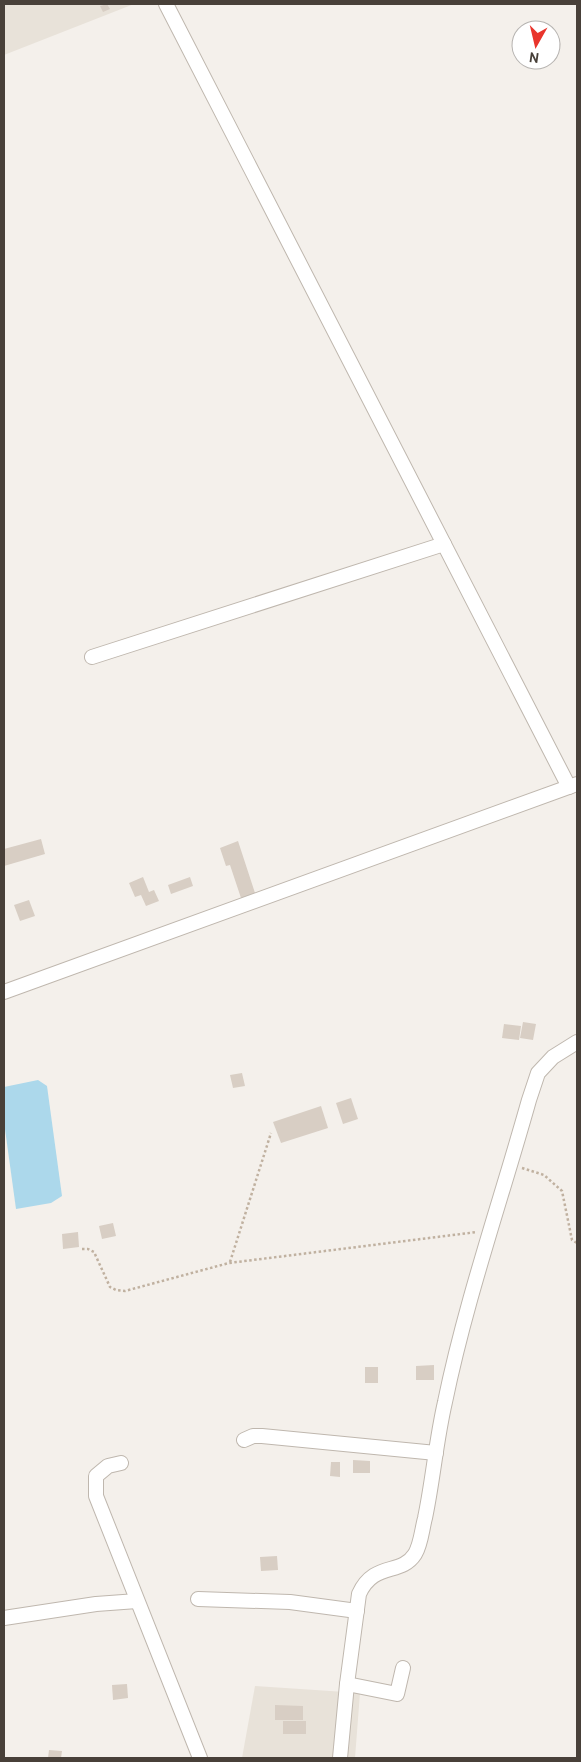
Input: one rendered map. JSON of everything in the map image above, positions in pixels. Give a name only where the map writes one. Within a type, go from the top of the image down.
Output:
[{"type":"street","points":[[4,992],[573,786],[444,544],[166,4]]},
{"type":"street","points":[[92,657],[444,544]]},
{"type":"street","points":[[340,1758],[347,1684],[359,1594],[364,1582],[375,1574],[399,1566],[415,1554],[427,1509],[445,1402],[460,1337],[538,1073],[553,1057],[577,1042]]},
{"type":"street","points":[[244,1440],[253,1436],[262,1436],[436,1453]]},
{"type":"street","points":[[121,1463],[108,1466],[96,1476],[96,1496],[200,1758]]},
{"type":"street","points":[[198,1599],[290,1602],[357,1611]]},
{"type":"street","points":[[4,1618],[96,1604],[138,1601]]},
{"type":"street","points":[[347,1684],[397,1694],[403,1668]]},
{"type":"path","points":[[229,1263],[271,1133]]},
{"type":"path","points":[[511,1165],[544,1175],[562,1191],[572,1240],[577,1243]]},
{"type":"path","points":[[82,1249],[94,1252],[110,1287],[125,1291],[229,1263],[491,1231]]},
{"type":"shaded area","points":[[4,4],[134,4],[4,55]]},
{"type":"shaded area","points":[[255,1686],[360,1693],[355,1758],[242,1758]]},
{"type":"water","points":[[38,1080],[47,1086],[62,1196],[51,1203],[16,1209],[4,1122],[4,1087]]},
{"type":"building","points":[[107,4],[110,9],[103,12],[100,6]]},
{"type":"building","points":[[41,839],[45,854],[4,866],[4,849]]},
{"type":"building","points":[[238,841],[255,893],[241,898],[230,865],[226,866],[220,848]]},
{"type":"building","points":[[143,877],[149,892],[154,890],[159,901],[146,906],[141,895],[135,897],[129,883]]},
{"type":"building","points":[[190,877],[193,886],[171,894],[168,885]]},
{"type":"building","points":[[29,900],[35,916],[20,921],[14,905]]},
{"type":"building","points":[[523,1022],[536,1024],[533,1040],[520,1038]]},
{"type":"building","points":[[504,1024],[521,1026],[519,1040],[502,1038]]},
{"type":"building","points":[[242,1073],[245,1086],[233,1088],[230,1075]]},
{"type":"building","points":[[351,1098],[358,1119],[343,1124],[336,1103]]},
{"type":"building","points":[[321,1106],[328,1128],[281,1143],[273,1122]]},
{"type":"building","points":[[113,1223],[116,1236],[102,1239],[99,1226]]},
{"type":"building","points":[[78,1232],[79,1247],[63,1249],[62,1234]]},
{"type":"building","points":[[434,1365],[434,1380],[416,1380],[416,1366]]},
{"type":"building","points":[[365,1367],[378,1367],[378,1383],[365,1383]]},
{"type":"building","points":[[353,1460],[370,1461],[370,1473],[353,1473]]},
{"type":"building","points":[[331,1462],[340,1462],[340,1477],[330,1476]]},
{"type":"building","points":[[277,1556],[278,1570],[261,1571],[260,1557]]},
{"type":"building","points":[[127,1684],[128,1698],[113,1700],[112,1685]]},
{"type":"building","points":[[275,1705],[303,1706],[303,1720],[275,1720]]},
{"type":"building","points":[[283,1721],[306,1721],[306,1734],[283,1734]]},
{"type":"building","points":[[49,1750],[62,1751],[61,1758],[48,1758]]}]
